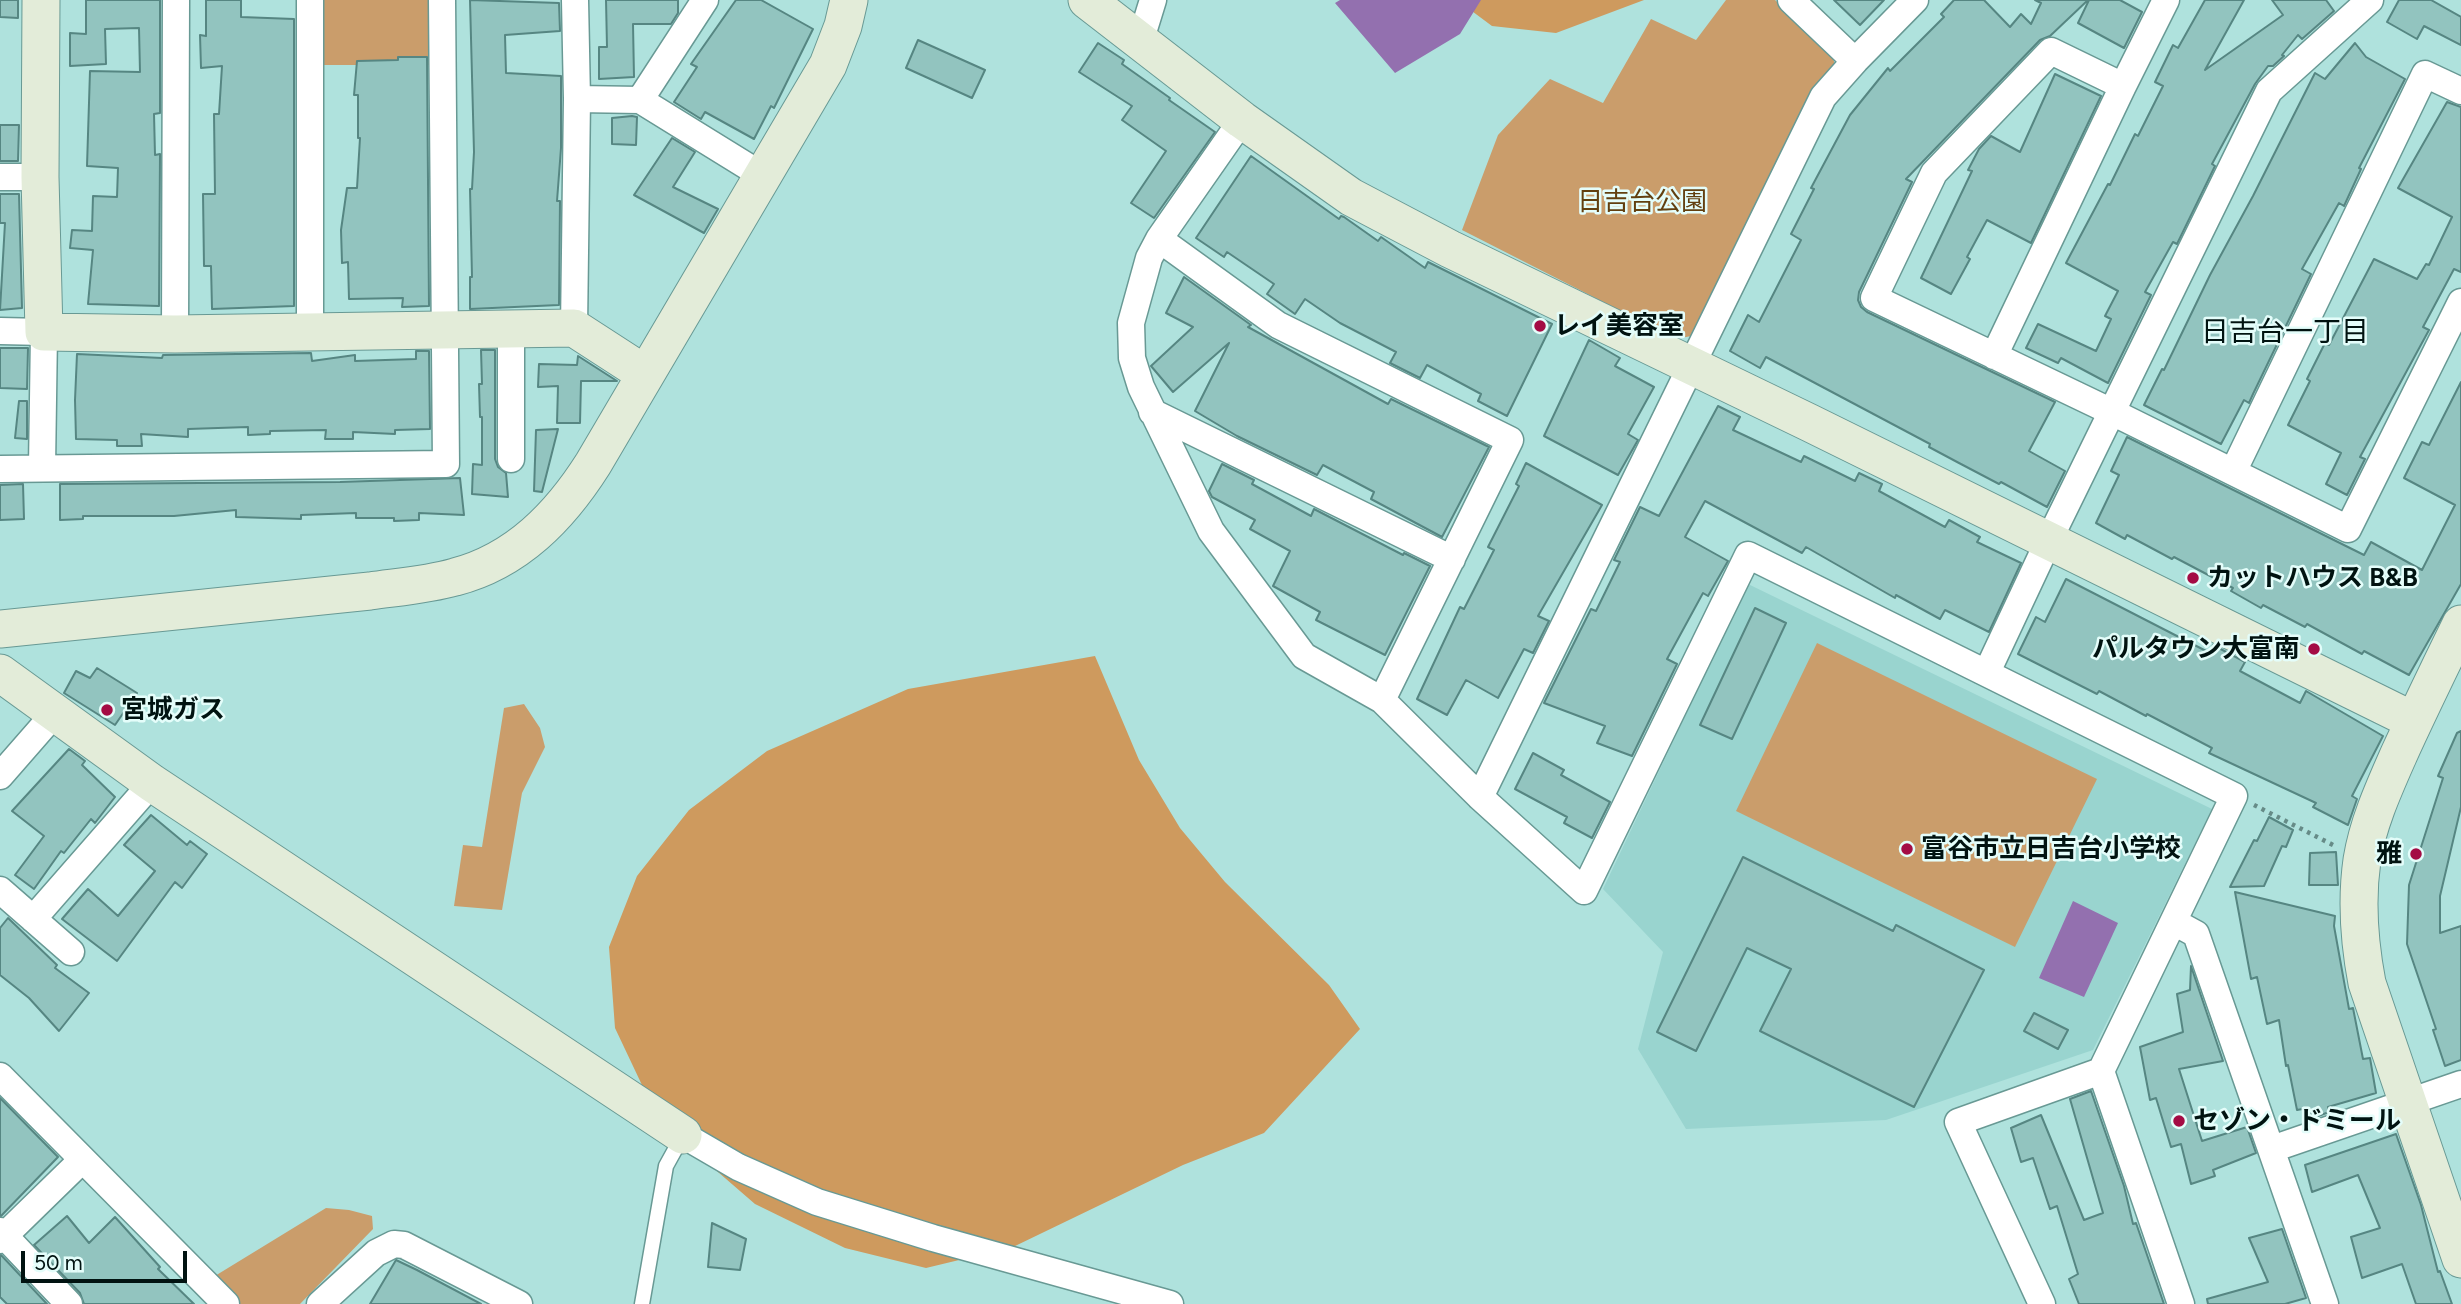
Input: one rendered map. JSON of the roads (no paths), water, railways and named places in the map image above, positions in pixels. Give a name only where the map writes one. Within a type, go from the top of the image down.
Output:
[{"type":"street","points":[[41,0],[40,177],[44,332],[42,467]]},
{"type":"street","points":[[176,0],[176,334]]},
{"type":"street","points":[[310,0],[310,332]]},
{"type":"street","points":[[0,469],[446,464],[442,0]]},
{"type":"street","points":[[574,328],[577,99],[575,0]]},
{"type":"street","points":[[640,100],[705,0]]},
{"type":"street","points":[[0,629],[427,583],[457,577],[481,568],[525,541],[560,511],[588,472],[828,65],[843,26],[849,0]]},
{"type":"street","points":[[1087,0],[1141,39],[1242,120],[1351,197],[1450,249],[2414,721]]},
{"type":"street","points":[[1141,39],[1153,0]]},
{"type":"street","points":[[1791,0],[1855,61]]},
{"type":"street","points":[[1479,797],[1823,97],[1915,0]]},
{"type":"street","points":[[1994,356],[2166,0]]},
{"type":"street","points":[[1987,672],[2269,91],[2356,5]]},
{"type":"street","points":[[2123,86],[2051,51],[1934,173],[1874,298],[2348,529],[2461,302]]},
{"type":"street","points":[[2233,472],[2425,74],[2461,91]]},
{"type":"street","points":[[577,99],[640,100],[763,176]]},
{"type":"street","points":[[1242,120],[1159,239],[1149,258],[1131,323],[1132,358],[1152,412],[1211,531],[1304,656],[1382,700],[1479,797],[1584,891],[1748,555],[2234,796],[2101,1071],[1958,1122],[2042,1304]]},
{"type":"street","points":[[0,177],[40,177]]},
{"type":"street","points":[[1159,239],[1279,325],[1510,440],[1382,700]]},
{"type":"street","points":[[0,331],[176,334],[574,328],[645,374]]},
{"type":"street","points":[[511,329],[511,459]]},
{"type":"street","points":[[1152,412],[1452,559]]},
{"type":"street","points":[[2461,624],[2386,783],[2369,828],[2362,858],[2358,913],[2359,943],[2367,983],[2461,1259]]},
{"type":"street","points":[[0,673],[152,783],[683,1135],[738,1167],[817,1202],[933,1238],[1170,1304]]},
{"type":"street","points":[[0,776],[55,713]]},
{"type":"street","points":[[33,919],[152,783]]},
{"type":"street","points":[[0,890],[71,953]]},
{"type":"street","points":[[2174,922],[2196,934],[2325,1304]]},
{"type":"street","points":[[2101,1071],[2181,1304]]},
{"type":"street","points":[[0,1076],[226,1304]]},
{"type":"street","points":[[2272,1149],[2461,1084]]},
{"type":"street","points":[[69,1304],[2,1235],[82,1160]]},
{"type":"street","points":[[320,1304],[376,1253],[394,1244],[404,1245],[519,1304]]},
{"type":"lane","points":[[642,1304],[666,1166],[683,1135]]},
{"type":"place","name":"レイ美容室","points":[[1540,326]]},
{"type":"place","name":"カットハウス B&B","points":[[2193,578]]},
{"type":"place","name":"パルタウン大富南","points":[[2314,649]]},
{"type":"place","name":"宮城ガス","points":[[107,710]]},
{"type":"place","name":"富谷市立日吉台小学校","points":[[1907,849]]},
{"type":"place","name":"雅","points":[[2416,854]]},
{"type":"place","name":"セゾン・ドミール","points":[[2179,1121]]},
{"type":"district","name":"日吉台一丁目","points":[[2285,333]]},
{"type":"park label","name":"日吉台公園","points":[[1642,202]]}]
